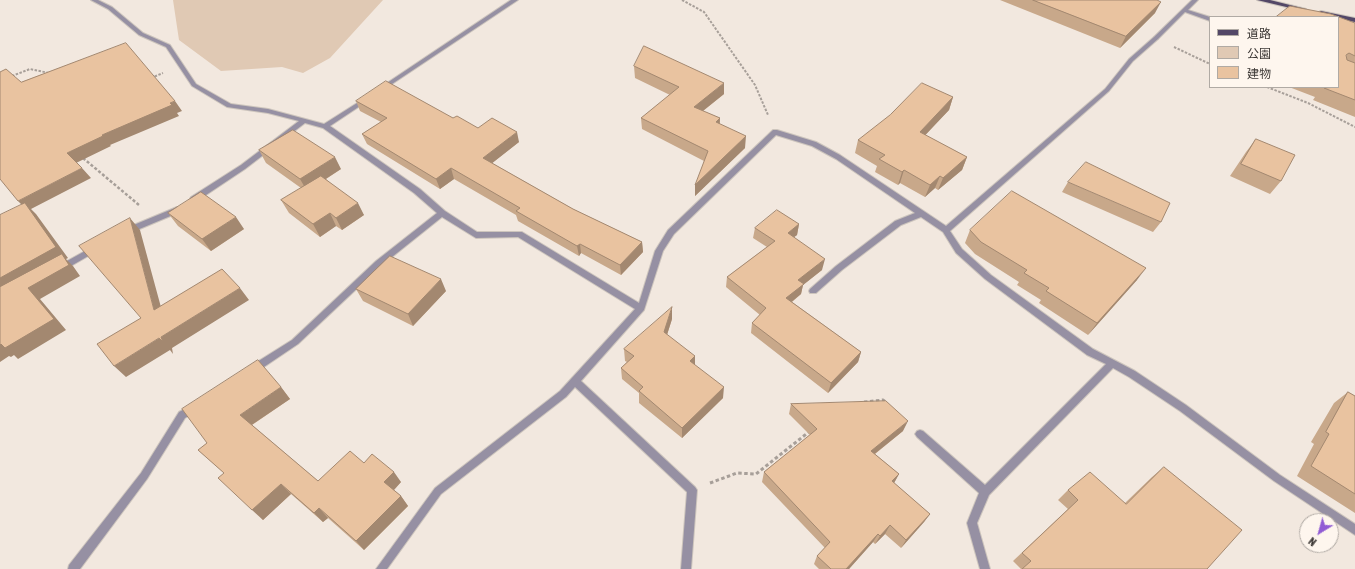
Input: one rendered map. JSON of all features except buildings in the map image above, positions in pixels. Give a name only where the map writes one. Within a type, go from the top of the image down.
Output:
[{"type":"main road","points":[[1260,0],[1336,16]]},
{"type":"main road","points":[[1339,17],[1355,20]]},
{"type":"street","points":[[94,0],[110,8],[141,34],[168,46],[194,86],[229,106],[268,111],[325,126],[417,191],[442,213],[476,234],[519,234],[641,308]]},
{"type":"street","points":[[376,92],[515,0]]},
{"type":"street","points":[[946,230],[1106,90],[1131,60],[1195,0]]},
{"type":"street","points":[[1184,10],[1209,18]]},
{"type":"street","points":[[325,126],[370,97]]},
{"type":"street","points":[[117,236],[138,225],[173,213],[243,166],[303,121]]},
{"type":"street","points":[[381,569],[438,491],[563,394],[641,308],[659,251],[671,232],[775,132],[814,144],[838,157],[922,213],[946,230],[959,251],[988,277],[1090,352],[1183,408],[1277,478],[1355,530]]},
{"type":"street","points":[[242,377],[295,342],[379,263],[442,213]]},
{"type":"street","points":[[813,291],[839,268],[898,223],[922,213]]},
{"type":"street","points":[[55,270],[104,244]]},
{"type":"street","points":[[985,569],[972,523],[985,492],[1112,364]]},
{"type":"street","points":[[575,381],[692,490],[686,569]]},
{"type":"street","points":[[73,569],[144,476],[182,416],[202,402]]},
{"type":"street","points":[[920,434],[985,492]]},
{"type":"path","points":[[682,0],[704,12],[755,85],[775,132]]},
{"type":"path","points":[[1156,38],[1209,64]]},
{"type":"path","points":[[147,79],[182,67]]},
{"type":"path","points":[[7,77],[30,69],[51,74]]},
{"type":"path","points":[[1270,88],[1308,103],[1355,127]]},
{"type":"path","points":[[80,156],[156,219]]},
{"type":"path","points":[[857,403],[883,400],[888,405]]},
{"type":"path","points":[[692,490],[737,473],[756,474],[812,430]]},
{"type":"green space","points":[[173,0],[383,0],[330,58],[303,73],[282,67],[221,71],[179,40]]}]
